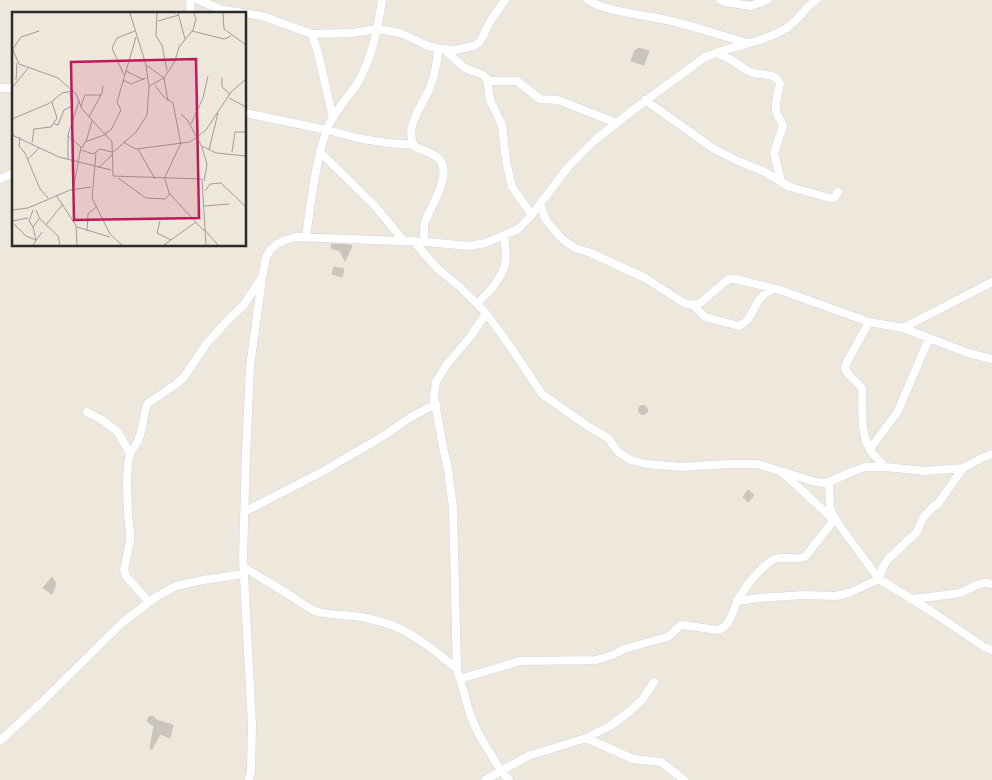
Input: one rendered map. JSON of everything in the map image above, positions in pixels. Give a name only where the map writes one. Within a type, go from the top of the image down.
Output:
[{"type":"street","points":[[198,0],[222,10],[235,12]]},
{"type":"street","points":[[306,236],[320,152],[327,130],[358,82],[371,50],[382,0]]},
{"type":"street","points":[[246,14],[262,16],[312,34],[353,33],[376,29],[403,34],[428,46],[455,50],[474,46],[480,42],[491,20],[505,0]]},
{"type":"street","points":[[588,0],[618,11],[663,19],[750,44]]},
{"type":"street","points":[[720,0],[752,6],[767,0]]},
{"type":"street","points":[[250,780],[252,724],[244,570],[246,453],[250,367],[262,278],[266,257],[271,249],[285,240],[296,236],[409,241],[468,246],[486,243],[518,229],[532,215],[580,154],[645,100],[705,57],[762,40],[791,25],[807,2],[816,0]]},
{"type":"street","points":[[312,34],[333,118]]},
{"type":"street","points":[[442,49],[465,68],[483,75],[487,79],[490,100],[502,125],[506,161],[512,186],[532,215]]},
{"type":"street","points":[[414,145],[412,124],[431,86],[442,49]]},
{"type":"street","points":[[715,53],[732,60],[746,70],[776,77],[779,81],[776,110],[783,126],[774,153],[781,181]]},
{"type":"street","points":[[487,81],[517,82],[540,100],[558,100],[617,123]]},
{"type":"street","points":[[645,100],[714,149],[765,172],[790,187],[830,198],[834,198],[838,192]]},
{"type":"street","points":[[246,113],[374,141],[414,145],[417,148],[434,154],[440,160],[444,171],[444,178],[425,223],[423,231],[424,242]]},
{"type":"street","points":[[320,152],[409,241],[486,313],[542,394],[608,438],[618,452],[631,460],[646,464],[681,467],[757,464],[816,482],[829,482],[866,467],[925,471],[963,468],[992,454]]},
{"type":"street","points":[[0,179],[12,174]]},
{"type":"street","points":[[540,204],[546,220],[561,238],[575,248],[591,253],[645,278],[684,303],[693,306],[705,317],[739,326],[749,319],[761,297],[775,289]]},
{"type":"street","points":[[477,304],[490,291],[504,265],[506,254],[504,235]]},
{"type":"street","points":[[149,602],[126,576],[124,570],[130,541],[127,483],[128,463],[130,454],[141,432],[146,407],[148,403],[175,386],[184,377],[208,343],[243,306],[262,278]]},
{"type":"street","points":[[693,306],[700,303],[732,278],[775,289],[870,322],[903,328],[968,353],[992,359]]},
{"type":"street","points":[[903,328],[992,282]]},
{"type":"street","points":[[486,313],[471,336],[447,364],[436,382],[434,397],[448,469],[453,508],[457,669],[470,714],[478,733],[508,780]]},
{"type":"street","points":[[870,322],[845,368],[848,374],[862,388],[865,439],[874,456],[885,467]]},
{"type":"street","points":[[870,449],[898,411],[929,338]]},
{"type":"street","points":[[244,512],[320,473],[385,435],[411,417],[436,404]]},
{"type":"street","points":[[87,412],[118,432],[130,454]]},
{"type":"street","points":[[737,602],[760,598],[836,596],[848,593],[879,579],[888,559],[917,532],[923,518],[938,504],[963,468]]},
{"type":"street","points":[[781,471],[836,521],[879,579],[984,647],[992,650]]},
{"type":"street","points":[[829,482],[830,508],[836,521]]},
{"type":"street","points":[[460,679],[520,661],[603,659],[624,649],[672,635],[682,625],[721,629],[728,623],[737,602],[748,585],[765,566],[774,559],[805,557],[836,521]]},
{"type":"street","points":[[0,741],[123,622],[156,597],[176,586],[244,570],[317,612],[349,615],[394,626],[417,639],[457,669]]},
{"type":"street","points":[[911,599],[961,592],[980,584],[992,584]]},
{"type":"street","points":[[485,780],[528,756],[586,738],[610,726],[642,700],[654,682]]},
{"type":"street","points":[[586,738],[633,758],[661,762],[684,780]]},
{"type":"building","points":[[638,48],[649,51],[644,65],[631,61],[635,50]]},
{"type":"building","points":[[332,244],[352,246],[345,261],[340,251],[331,248]]},
{"type":"building","points":[[334,267],[344,269],[342,277],[332,274]]},
{"type":"building","points":[[643,405],[648,410],[643,415],[638,410]]},
{"type":"building","points":[[748,490],[754,495],[748,502],[743,497]]},
{"type":"building","points":[[52,577],[56,584],[52,594],[43,588]]},
{"type":"building","points":[[152,716],[156,720],[173,725],[170,738],[160,734],[152,749],[150,749],[154,726],[147,721]]}]
